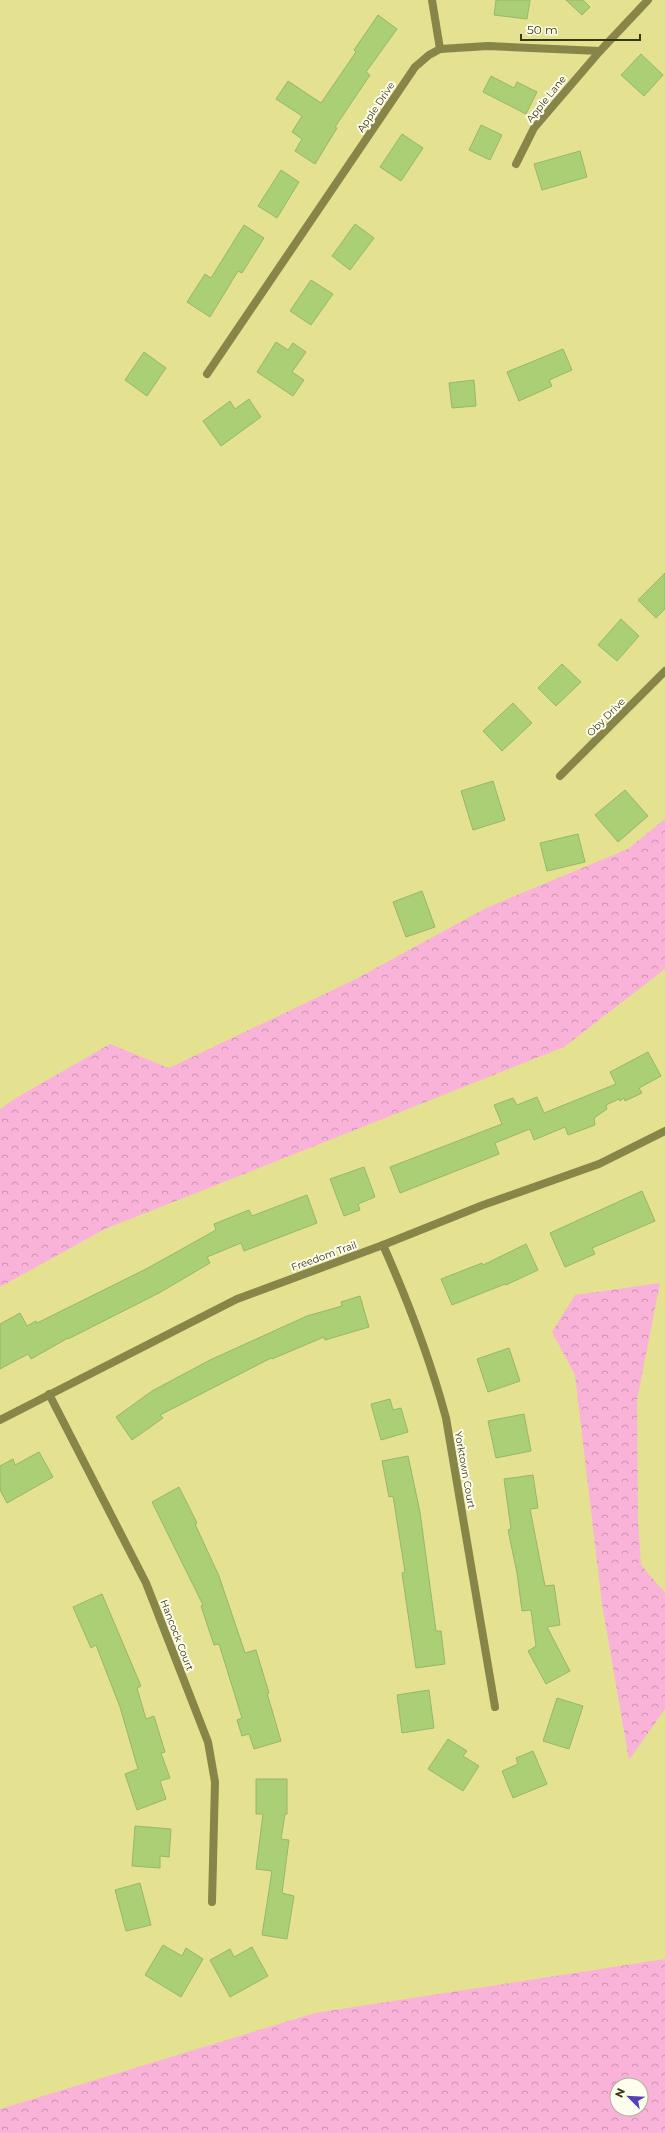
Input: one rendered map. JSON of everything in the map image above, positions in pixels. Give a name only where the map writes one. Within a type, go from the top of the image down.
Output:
[{"type":"street","points":[[432,0],[440,49]]},
{"type":"street","points":[[600,52],[648,0]]},
{"type":"street","name":"Apple Drive","points":[[207,374],[414,67],[429,55],[440,49],[488,46],[600,52]]},
{"type":"street","name":"Apple Lane","points":[[516,164],[534,128],[600,52]]},
{"type":"street","name":"Oby Drive","points":[[560,776],[665,671]]},
{"type":"street","name":"Freedom Trail","points":[[0,1420],[236,1299],[383,1245],[483,1205],[600,1164],[665,1131]]},
{"type":"street","name":"Yorktown Court","points":[[383,1245],[403,1291],[437,1384],[446,1418],[495,1707]]},
{"type":"street","name":"Hancock Court","points":[[49,1394],[146,1583],[208,1742],[215,1782],[212,1902]]},
{"type":"green space","points":[[665,819],[665,969],[564,1047],[105,1229],[0,1287],[0,1109],[16,1098],[110,1044],[169,1068],[354,980],[486,908],[628,849]]},
{"type":"green space","points":[[660,1283],[637,1400],[638,1519],[641,1565],[665,1593],[665,1709],[629,1760],[602,1604],[575,1375],[552,1332],[575,1295]]},
{"type":"green space","points":[[665,1959],[665,2133],[0,2133],[0,2109],[315,2013]]},
{"type":"building","points":[[496,0],[530,0],[527,19],[494,15]]},
{"type":"building","points":[[566,0],[583,0],[590,7],[582,15]]},
{"type":"building","points":[[378,15],[397,29],[366,72],[370,75],[335,127],[337,128],[315,164],[295,151],[302,139],[292,132],[302,116],[276,99],[288,81],[321,103],[356,52],[354,50]]},
{"type":"building","points":[[641,54],[663,75],[644,96],[621,75]]},
{"type":"building","points":[[491,76],[514,88],[517,82],[537,92],[526,114],[483,92]]},
{"type":"building","points":[[481,125],[502,135],[490,160],[469,150]]},
{"type":"building","points":[[402,134],[423,148],[401,181],[380,167]]},
{"type":"building","points":[[580,151],[587,177],[542,190],[534,164]]},
{"type":"building","points":[[281,170],[299,182],[277,218],[258,206]]},
{"type":"building","points":[[355,224],[374,238],[350,270],[332,256]]},
{"type":"building","points":[[244,225],[264,238],[242,273],[238,271],[210,317],[187,302],[205,274],[211,278]]},
{"type":"building","points":[[311,280],[333,294],[311,325],[290,311]]},
{"type":"building","points":[[276,342],[288,350],[293,343],[306,352],[292,372],[304,380],[293,396],[257,372]]},
{"type":"building","points":[[563,349],[572,370],[549,380],[552,386],[519,401],[507,372]]},
{"type":"building","points":[[144,352],[166,368],[147,396],[125,380]]},
{"type":"building","points":[[474,380],[476,406],[452,408],[449,383]]},
{"type":"building","points":[[249,399],[261,417],[221,446],[203,421],[230,401],[235,409]]},
{"type":"building","points":[[665,573],[665,609],[656,618],[638,600]]},
{"type":"building","points":[[621,619],[639,636],[617,661],[598,645]]},
{"type":"building","points":[[562,664],[581,682],[556,706],[538,688]]},
{"type":"building","points":[[513,703],[532,723],[502,751],[483,731]]},
{"type":"building","points":[[493,781],[505,820],[473,830],[461,791]]},
{"type":"building","points":[[625,790],[648,816],[618,842],[595,815]]},
{"type":"building","points":[[578,834],[585,862],[547,871],[540,843]]},
{"type":"building","points":[[422,891],[435,927],[406,937],[393,902]]},
{"type":"building","points":[[648,1052],[661,1076],[639,1088],[642,1093],[625,1101],[624,1098],[620,1101],[619,1099],[606,1105],[607,1109],[594,1118],[595,1125],[568,1135],[565,1127],[534,1140],[530,1129],[495,1143],[499,1154],[400,1193],[390,1167],[502,1124],[494,1105],[513,1098],[517,1105],[537,1097],[544,1113],[616,1084],[610,1072]]},
{"type":"building","points":[[364,1167],[375,1197],[358,1204],[360,1210],[344,1216],[330,1179]]},
{"type":"building","points":[[642,1191],[655,1221],[592,1248],[595,1254],[565,1267],[550,1233]]},
{"type":"building","points":[[307,1195],[317,1223],[244,1251],[241,1243],[207,1257],[210,1263],[159,1293],[68,1338],[31,1359],[28,1354],[0,1369],[0,1324],[20,1313],[27,1326],[36,1321],[37,1323],[146,1269],[216,1230],[214,1224],[249,1210],[252,1216]]},
{"type":"building","points":[[526,1244],[538,1270],[506,1285],[505,1284],[452,1305],[441,1279],[482,1263],[483,1265]]},
{"type":"building","points":[[360,1296],[369,1327],[325,1340],[324,1337],[272,1359],[271,1358],[160,1415],[163,1418],[132,1440],[116,1417],[152,1391],[210,1360],[307,1316],[342,1306],[341,1302]]},
{"type":"building","points":[[509,1348],[520,1381],[488,1392],[477,1359]]},
{"type":"building","points":[[390,1399],[393,1410],[401,1408],[408,1432],[381,1440],[371,1404]]},
{"type":"building","points":[[524,1414],[531,1451],[496,1458],[488,1421]]},
{"type":"building","points":[[39,1452],[53,1477],[7,1503],[0,1490],[0,1466],[13,1459],[15,1465]]},
{"type":"building","points":[[408,1456],[420,1512],[436,1631],[441,1631],[445,1664],[416,1668],[402,1573],[405,1572],[393,1496],[389,1497],[382,1461]]},
{"type":"building","points":[[533,1475],[538,1508],[530,1509],[545,1586],[554,1585],[560,1625],[547,1627],[570,1671],[546,1684],[528,1651],[536,1646],[531,1610],[522,1611],[517,1573],[508,1530],[511,1529],[504,1479]]},
{"type":"building","points":[[179,1487],[197,1523],[195,1524],[219,1576],[245,1653],[256,1650],[281,1741],[254,1749],[249,1734],[242,1736],[237,1720],[242,1718],[219,1644],[214,1645],[201,1606],[203,1605],[152,1502]]},
{"type":"building","points":[[102,1594],[141,1686],[137,1688],[146,1719],[154,1716],[165,1752],[161,1753],[170,1778],[160,1781],[166,1799],[137,1810],[125,1774],[138,1769],[120,1707],[96,1645],[91,1648],[73,1607]]},
{"type":"building","points":[[429,1690],[434,1728],[402,1733],[397,1695]]},
{"type":"building","points":[[557,1698],[583,1706],[569,1749],[543,1741]]},
{"type":"building","points":[[448,1739],[467,1751],[463,1756],[479,1766],[463,1791],[428,1769]]},
{"type":"building","points":[[533,1751],[547,1784],[513,1798],[502,1771],[518,1764],[516,1758]]},
{"type":"building","points":[[256,1779],[287,1779],[287,1814],[285,1814],[281,1839],[289,1840],[282,1893],[294,1896],[287,1939],[262,1935],[272,1871],[256,1869],[263,1814],[256,1814]]},
{"type":"building","points":[[135,1826],[171,1829],[169,1857],[160,1856],[160,1868],[132,1866]]},
{"type":"building","points":[[140,1883],[151,1925],[126,1931],[115,1890]]},
{"type":"building","points":[[163,1945],[182,1956],[186,1948],[203,1959],[181,1997],[145,1975]]},
{"type":"building","points":[[252,1947],[268,1976],[230,1997],[210,1960],[230,1949],[234,1957]]}]
